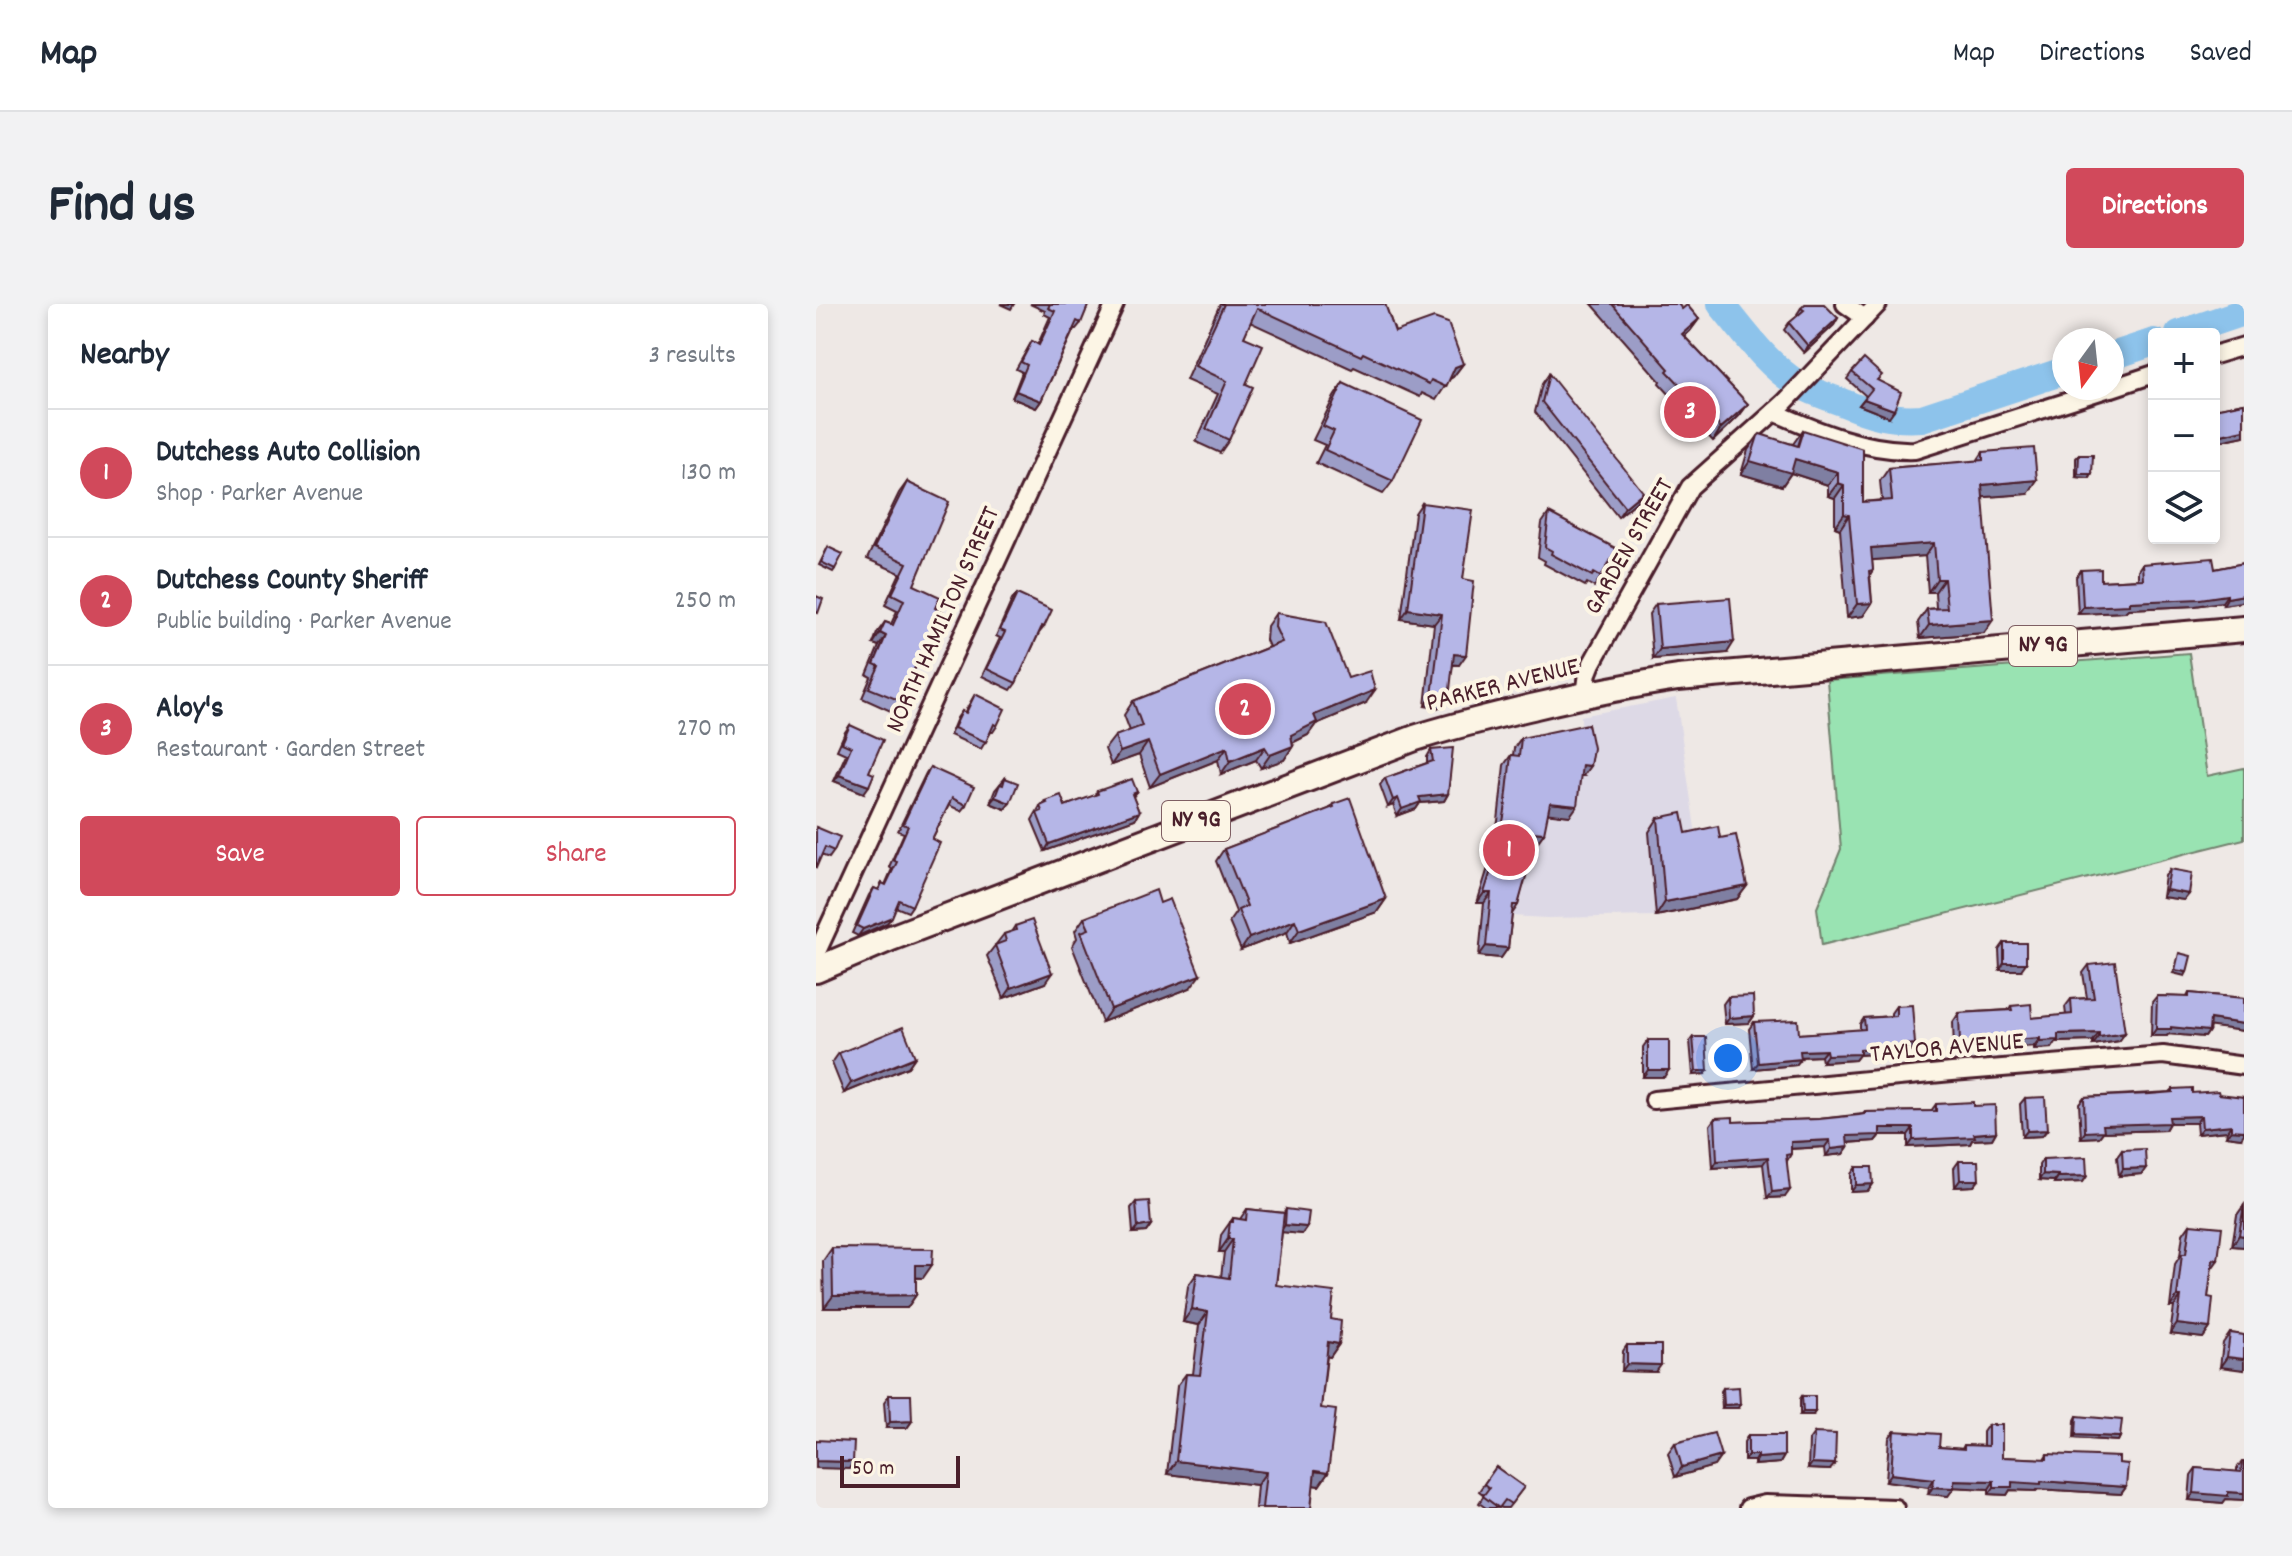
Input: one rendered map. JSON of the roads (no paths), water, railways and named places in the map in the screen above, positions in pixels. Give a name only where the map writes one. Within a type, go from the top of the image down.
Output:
[{"type":"main road","name":"PARKER AVENUE","points":[[816,970],[891,938],[1443,728],[1585,695],[1678,678],[2244,629]]},
{"type":"street","name":"NORTH HAMILTON STREET","points":[[816,954],[1115,304]]},
{"type":"street","points":[[1845,304],[1865,318]]},
{"type":"street","name":"GARDEN STREET","points":[[1585,695],[1592,663],[1682,497],[1699,477],[1774,412],[1878,304]]},
{"type":"street","points":[[2220,353],[2244,346]]},
{"type":"street","points":[[2124,384],[2148,376]]},
{"type":"street","points":[[1774,412],[1846,439],[1899,451],[1915,450],[2073,400]]},
{"type":"street","name":"TAYLOR AVENUE","points":[[1654,1100],[2163,1055],[2244,1066]]},
{"type":"street","points":[[1748,1508],[1765,1504],[1895,1508]]},
{"type":"waterway","points":[[1721,304],[1756,347],[1786,376],[1815,392],[1882,416],[1922,418],[2052,375]]},
{"type":"waterway","points":[[2197,328],[2244,312]]},
{"type":"waterway","points":[[2124,352],[2148,344]]},
{"type":"place","name":"Aloy's","points":[[1690,412]]},
{"type":"place","name":"Dutchess County Sheriff","points":[[1245,709]]},
{"type":"place","name":"Dutchess Auto Collision","points":[[1509,850]]}]
